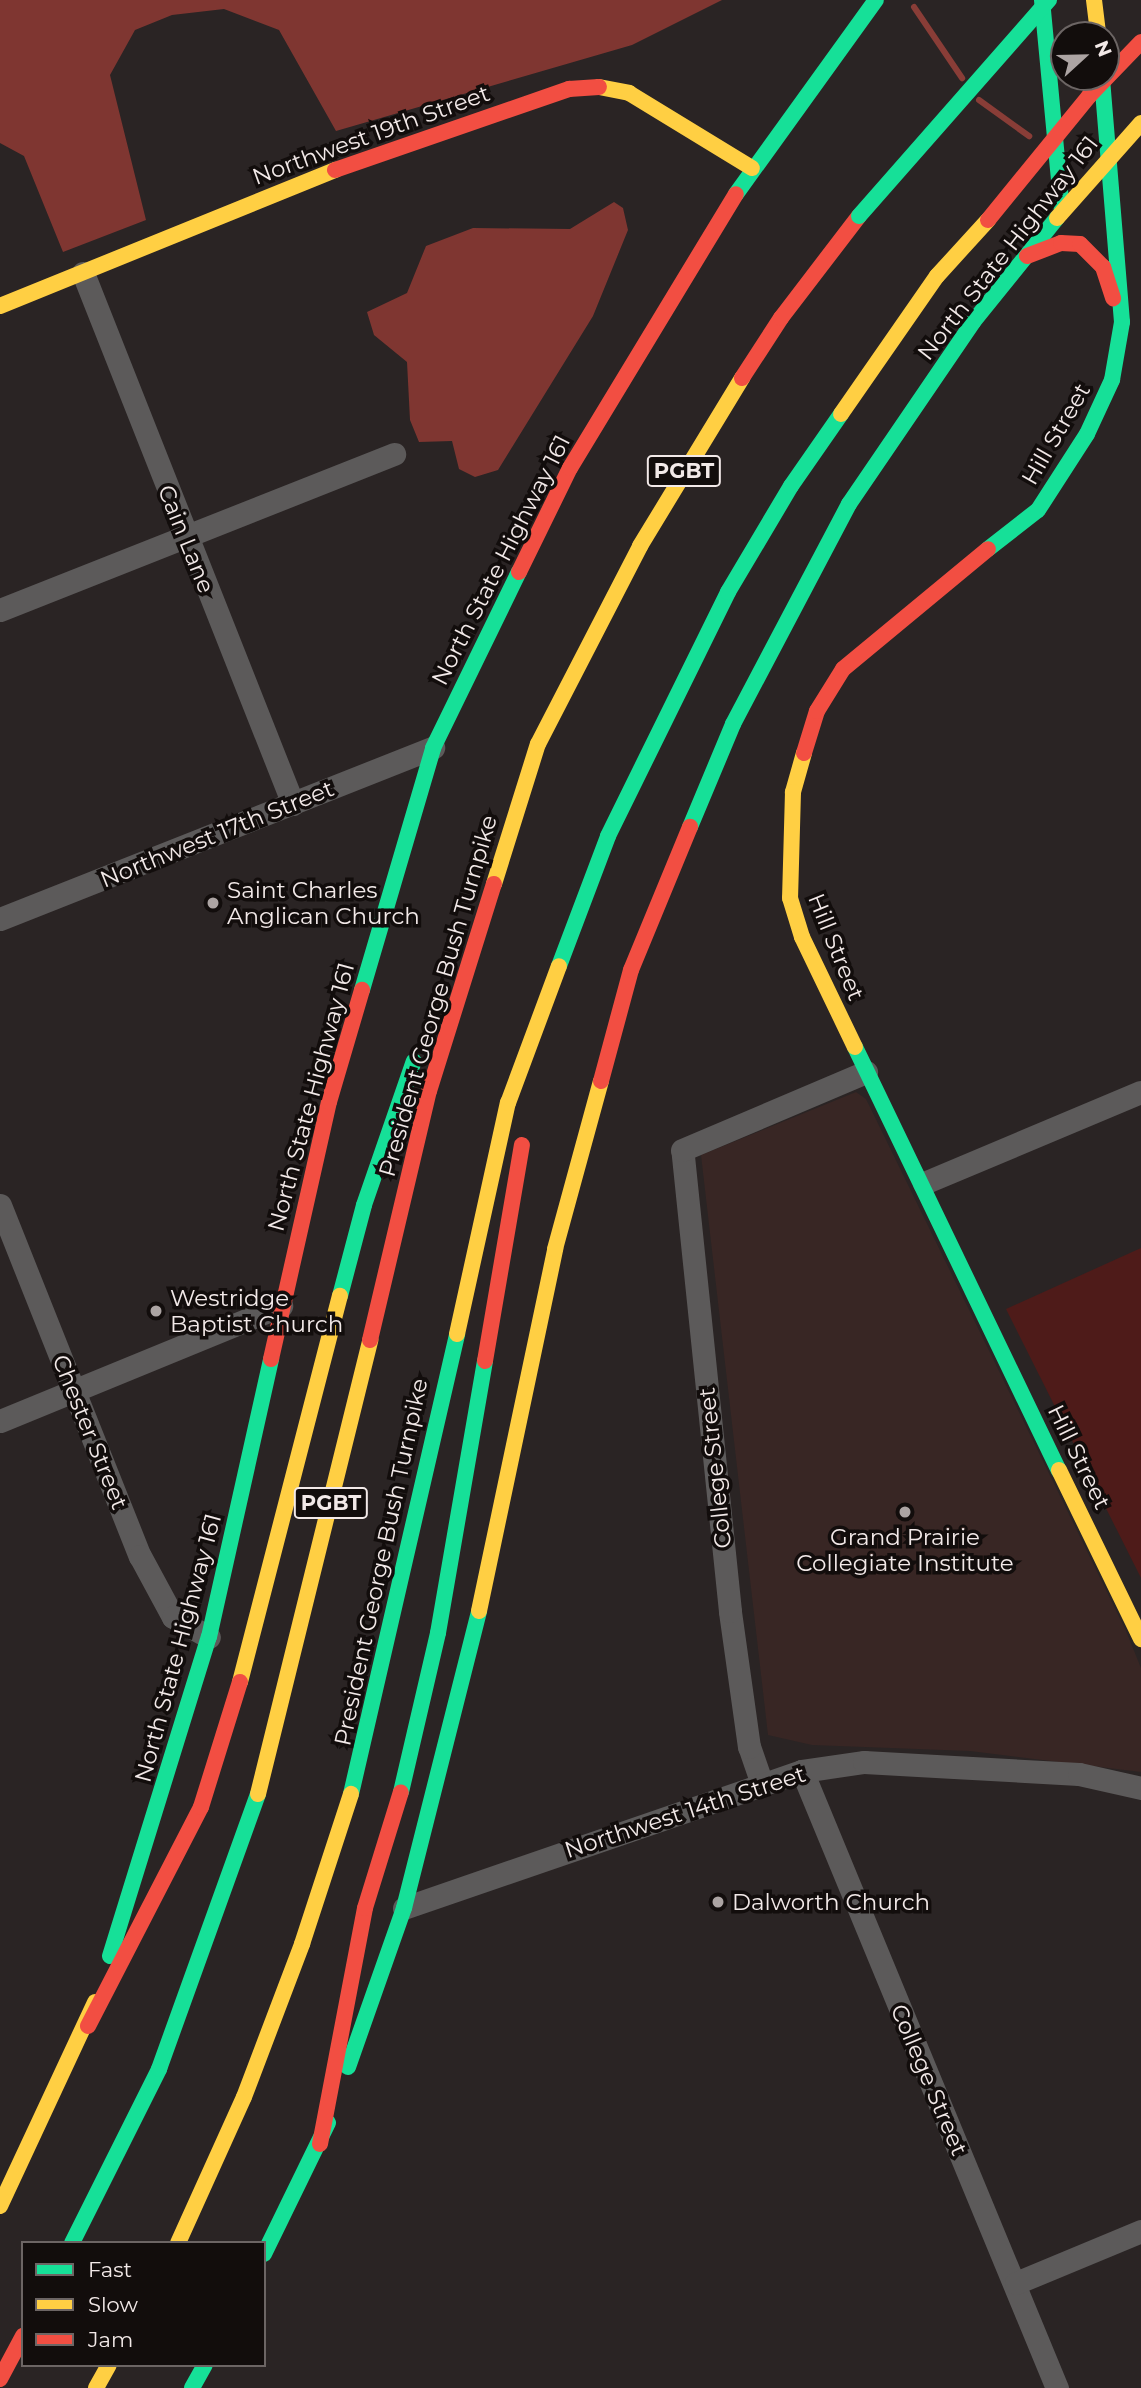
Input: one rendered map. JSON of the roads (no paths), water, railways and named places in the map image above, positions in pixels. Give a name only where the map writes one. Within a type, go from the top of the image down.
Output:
[{"type":"main road","name":"North State Highway 161","points":[[0,2206],[88,2026],[209,1637],[281,1306],[329,1102],[433,748],[570,468],[752,168],[876,0]]},
{"type":"main road","points":[[1042,0],[1062,211]]},
{"type":"main road","name":"President George Bush Turnpike","points":[[73,2241],[159,2069],[267,1769],[429,1091],[538,744],[640,546],[709,429],[782,318],[859,216],[1049,0]]},
{"type":"main road","points":[[1094,0],[1096,21]]},
{"type":"main road","name":"President George Bush Turnpike","points":[[179,2241],[249,2084],[302,1944],[359,1768],[482,1205],[508,1103],[608,836],[727,592],[866,372],[937,276],[988,220],[1089,96],[1141,42]]},
{"type":"main road","name":"Northwest 19th Street","points":[[0,306],[334,170],[466,122],[591,86],[629,93],[752,168]]},
{"type":"main road","points":[[988,220],[1121,89]]},
{"type":"main road","name":"Hill Street","points":[[1103,91],[1122,322],[1112,380],[1087,434],[1038,510],[877,637],[843,669],[817,711],[793,792],[790,898],[802,937],[866,1072],[924,1183],[1141,1639]]},
{"type":"main road","name":"North State Highway 161","points":[[266,2250],[320,2144],[404,1908],[483,1594],[555,1249],[631,970],[733,724],[849,504],[973,322],[1110,153],[1141,123]]},
{"type":"main road","points":[[1027,256],[1061,243],[1087,248],[1103,267],[1122,322]]},
{"type":"main road","points":[[485,853],[538,744]]},
{"type":"main road","points":[[534,1083],[554,979]]},
{"type":"main road","points":[[88,2026],[201,1807],[226,1736],[364,1205],[420,1043]]},
{"type":"main road","points":[[320,2144],[365,1908],[392,1829],[439,1633],[527,1122]]},
{"type":"main road","points":[[0,2379],[21,2340]]},
{"type":"main road","points":[[96,2388],[108,2367]]},
{"type":"main road","points":[[192,2388],[204,2367]]},
{"type":"street","name":"Cain Lane","points":[[83,272],[184,536],[293,804]]},
{"type":"street","points":[[0,610],[394,454]]},
{"type":"street","name":"Northwest 17th Street","points":[[0,919],[433,748]]},
{"type":"street","name":"College Street","points":[[762,1784],[749,1747],[730,1611],[682,1150],[866,1072]]},
{"type":"street","points":[[924,1183],[1141,1092]]},
{"type":"street","name":"Chester Street","points":[[0,1205],[140,1556],[173,1617],[209,1637]]},
{"type":"street","points":[[0,1421],[281,1306]]},
{"type":"street","name":"Northwest 14th Street","points":[[404,1908],[802,1771],[864,1762],[1079,1774],[1141,1788]]},
{"type":"street","name":"College Street","points":[[802,1771],[1016,2283],[1057,2388]]},
{"type":"street","points":[[1016,2283],[1141,2231]]},
{"type":"waterway","points":[[914,7],[962,78]]},
{"type":"waterway","points":[[979,100],[1029,136]]},
{"type":"place","name":"Saint Charles Anglican Church","points":[[213,903]]},
{"type":"place","name":"Westridge Baptist Church","points":[[156,1311]]},
{"type":"place","name":"Grand Prairie Collegiate Institute","points":[[905,1512]]},
{"type":"place","name":"Dalworth Church","points":[[718,1902]]}]
